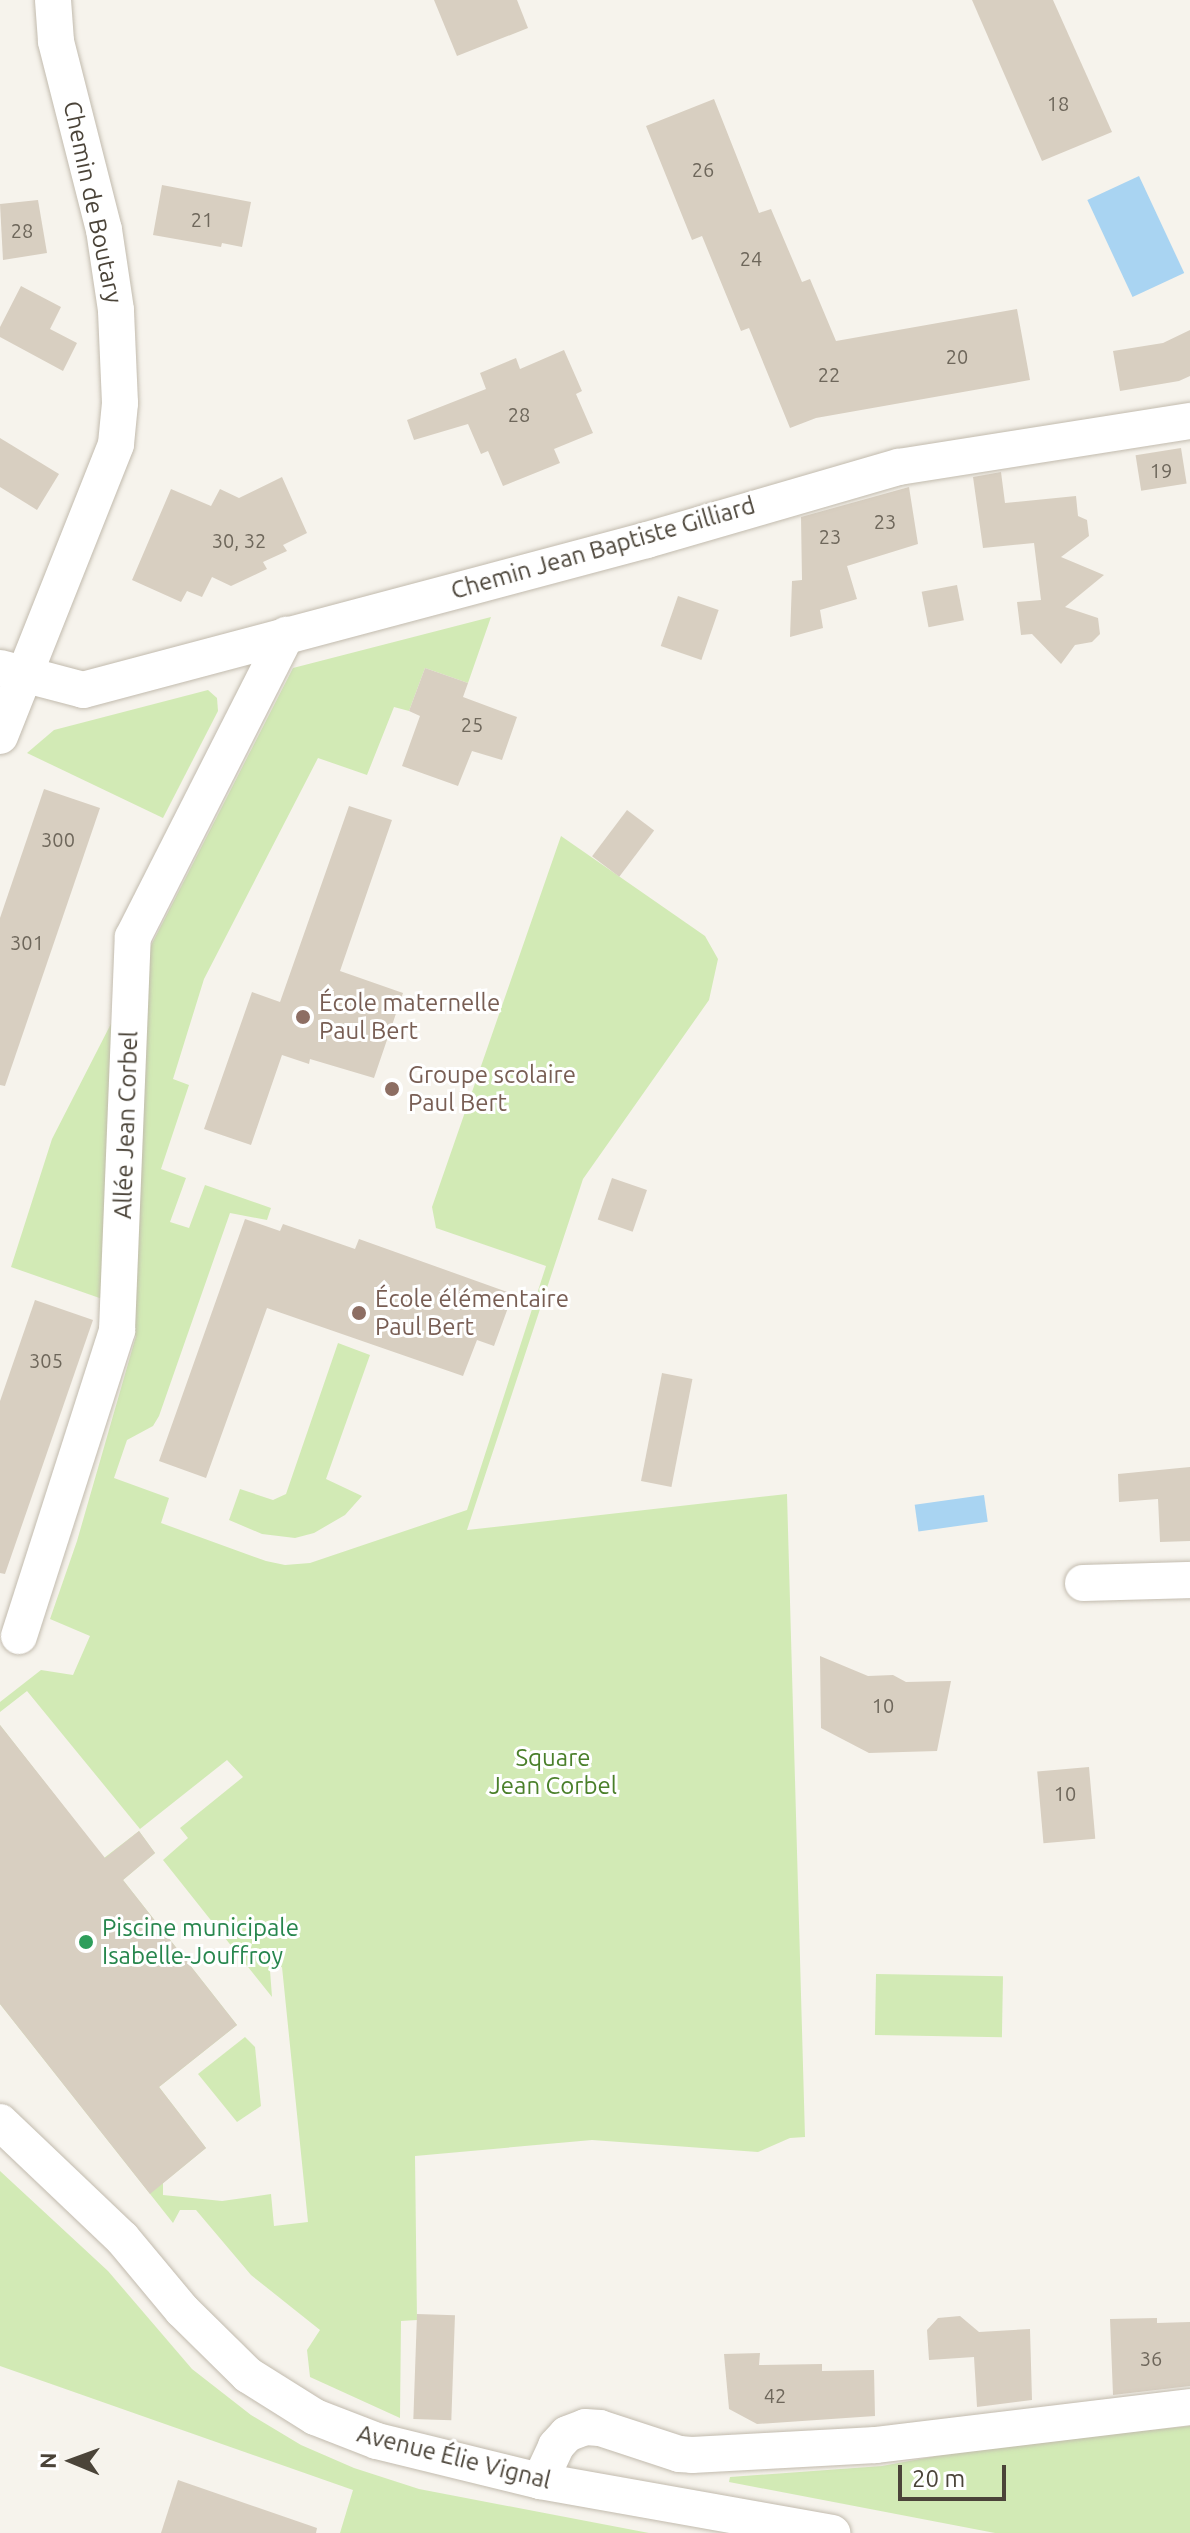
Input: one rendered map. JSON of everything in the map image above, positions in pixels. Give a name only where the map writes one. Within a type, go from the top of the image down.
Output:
[{"type":"street","name":"Chemin de Boutary","points":[[12,672],[116,444],[120,403],[116,310],[104,230],[56,41],[53,0]]},
{"type":"street","name":"Chemin Jean Baptiste Gilliard","points":[[12,672],[83,690],[647,540],[899,467],[1190,421]]},
{"type":"street","name":"Allée Jean Corbel","points":[[19,1636],[117,1330],[133,937],[286,635]]},
{"type":"street","points":[[0,736],[12,672]]},
{"type":"street","points":[[1083,1583],[1190,1580]]},
{"type":"street","name":"Avenue Élie Vignal","points":[[0,2122],[122,2238],[182,2310],[248,2375],[315,2417],[377,2441],[540,2481],[832,2533]]},
{"type":"street","points":[[540,2481],[556,2446],[567,2434],[585,2427],[600,2428],[679,2454],[692,2455],[876,2445],[1190,2407]]},
{"type":"green space","name":"Square Jean Corbel","points":[[491,617],[468,683],[425,668],[409,711],[394,707],[367,775],[318,758],[204,979],[173,1079],[189,1085],[161,1169],[186,1178],[170,1222],[189,1228],[205,1185],[271,1208],[267,1220],[230,1213],[159,1416],[153,1426],[127,1440],[114,1478],[169,1498],[161,1523],[285,1565],[310,1563],[467,1510],[546,1266],[436,1228],[432,1207],[561,836],[705,936],[718,959],[709,1000],[583,1179],[467,1530],[787,1494],[805,2137],[790,2138],[758,2152],[592,2140],[415,2156],[417,2320],[401,2321],[400,2418],[310,2377],[307,2350],[320,2330],[251,2275],[196,2210],[180,2210],[173,2223],[0,2004],[0,1725],[104,1858],[139,1831],[155,1853],[123,1880],[237,2025],[159,2087],[206,2148],[163,2183],[163,2195],[222,2201],[271,2194],[274,2226],[308,2222],[282,1967],[270,1970],[272,1997],[163,1860],[188,1838],[180,1828],[243,1777],[227,1760],[140,1829],[27,1691],[0,1712],[0,1702],[41,1670],[73,1675],[90,1636],[50,1619],[77,1541],[136,1336],[128,1332],[128,1308],[11,1267],[52,1139],[293,668]]},
{"type":"green space","points":[[208,690],[217,698],[218,711],[163,818],[27,753],[54,730]]},
{"type":"green space","points":[[338,1343],[370,1355],[326,1479],[362,1496],[345,1515],[314,1533],[295,1538],[262,1534],[229,1520],[240,1489],[273,1500],[286,1494]]},
{"type":"green space","points":[[876,1974],[1003,1976],[1002,2037],[875,2035]]},
{"type":"green space","points":[[245,2037],[255,2047],[261,2106],[237,2122],[198,2074]]},
{"type":"green space","points":[[0,2171],[108,2271],[192,2369],[251,2415],[301,2445],[354,2468],[419,2489],[649,2533],[340,2533],[353,2490],[0,2366]]},
{"type":"green space","points":[[1190,2426],[1190,2533],[995,2533],[729,2482],[730,2477],[882,2466],[991,2446]]},
{"type":"water","points":[[1139,176],[1184,273],[1133,297],[1087,200]]},
{"type":"water","points":[[984,1495],[988,1522],[918,1531],[915,1505]]},
{"type":"building","points":[[434,0],[517,0],[528,28],[457,56]]},
{"type":"building","points":[[972,0],[1053,0],[1112,132],[1042,161]]},
{"type":"building","points":[[714,99],[759,213],[771,209],[802,282],[810,279],[836,341],[1017,309],[1030,380],[816,418],[790,428],[749,328],[741,331],[702,236],[692,240],[646,126]]},
{"type":"building","points":[[162,185],[251,202],[242,247],[222,243],[221,247],[153,235]]},
{"type":"building","points":[[38,200],[47,253],[3,260],[0,204]]},
{"type":"building","points":[[21,286],[61,307],[50,329],[77,343],[63,371],[0,337],[0,327]]},
{"type":"building","points":[[1190,330],[1190,376],[1179,381],[1120,391],[1113,351],[1163,343]]},
{"type":"building","points":[[564,350],[582,391],[576,394],[593,433],[554,449],[560,463],[503,486],[488,451],[481,454],[468,424],[414,440],[407,420],[486,389],[480,373],[516,358],[520,369]]},
{"type":"building","points":[[0,438],[59,474],[37,510],[0,487]]},
{"type":"building","points":[[1181,448],[1187,484],[1141,491],[1136,455]]},
{"type":"building","points":[[1001,472],[1005,503],[1076,496],[1078,516],[1087,520],[1089,536],[1061,557],[1104,575],[1065,607],[1098,618],[1100,634],[1092,642],[1075,645],[1061,664],[1032,634],[1021,635],[1017,602],[1041,600],[1034,543],[983,548],[973,477]]},
{"type":"building","points":[[282,477],[307,533],[283,545],[287,551],[263,562],[267,569],[231,586],[212,577],[202,597],[187,591],[181,602],[132,580],[171,489],[211,506],[220,489],[239,498]]},
{"type":"building","points":[[909,487],[918,544],[847,566],[857,599],[820,610],[823,628],[790,637],[792,581],[802,580],[801,517]]},
{"type":"building","points":[[957,585],[964,620],[929,627],[922,592]]},
{"type":"building","points":[[678,596],[719,610],[701,660],[661,646]]},
{"type":"building","points":[[425,668],[468,683],[463,697],[517,717],[502,760],[472,751],[458,786],[402,766],[420,716],[409,711]]},
{"type":"building","points":[[44,789],[100,808],[5,1086],[0,1085],[0,918]]},
{"type":"building","points":[[349,806],[392,820],[340,971],[403,993],[374,1078],[310,1059],[309,1064],[282,1055],[251,1145],[204,1129],[252,992],[280,1002]]},
{"type":"building","points":[[627,810],[654,830],[619,877],[592,856]]},
{"type":"building","points":[[612,1178],[647,1190],[633,1232],[598,1220]]},
{"type":"building","points":[[245,1219],[280,1231],[283,1224],[355,1249],[359,1239],[513,1294],[494,1346],[477,1340],[463,1376],[267,1308],[206,1478],[159,1461]]},
{"type":"building","points":[[35,1300],[93,1320],[5,1574],[0,1573],[0,1401]]},
{"type":"building","points":[[662,1373],[692,1379],[671,1487],[641,1481]]},
{"type":"building","points":[[1190,1467],[1190,1541],[1160,1542],[1158,1499],[1119,1502],[1118,1474]]},
{"type":"building","points":[[820,1656],[868,1676],[893,1675],[906,1682],[951,1681],[937,1751],[869,1753],[821,1728]]},
{"type":"building","name":"Piscine municipale Isabelle-Jouffroy","points":[[0,1725],[105,1858],[139,1831],[155,1853],[123,1880],[237,2025],[159,2087],[206,2148],[150,2194],[0,2004]]},
{"type":"building","points":[[1089,1767],[1095,1839],[1043,1843],[1037,1772]]},
{"type":"building","points":[[417,2314],[455,2315],[451,2420],[413,2419]]},
{"type":"building","points":[[960,2316],[979,2332],[1030,2329],[1032,2400],[977,2407],[974,2357],[929,2360],[927,2330],[938,2318]]},
{"type":"building","points":[[1157,2318],[1157,2323],[1190,2322],[1190,2386],[1113,2395],[1110,2319]]},
{"type":"building","points":[[760,2353],[759,2365],[822,2364],[822,2371],[874,2370],[875,2416],[757,2424],[729,2409],[724,2354]]},
{"type":"building","points":[[178,2480],[317,2528],[316,2533],[161,2533]]},
{"type":"place","name":"École maternelle Paul Bert","points":[[303,1017]]},
{"type":"place","name":"Groupe scolaire Paul Bert","points":[[392,1089]]},
{"type":"place","name":"École élémentaire Paul Bert","points":[[359,1313]]},
{"type":"place","name":"Piscine municipale Isabelle-Jouffroy","points":[[86,1942]]}]
